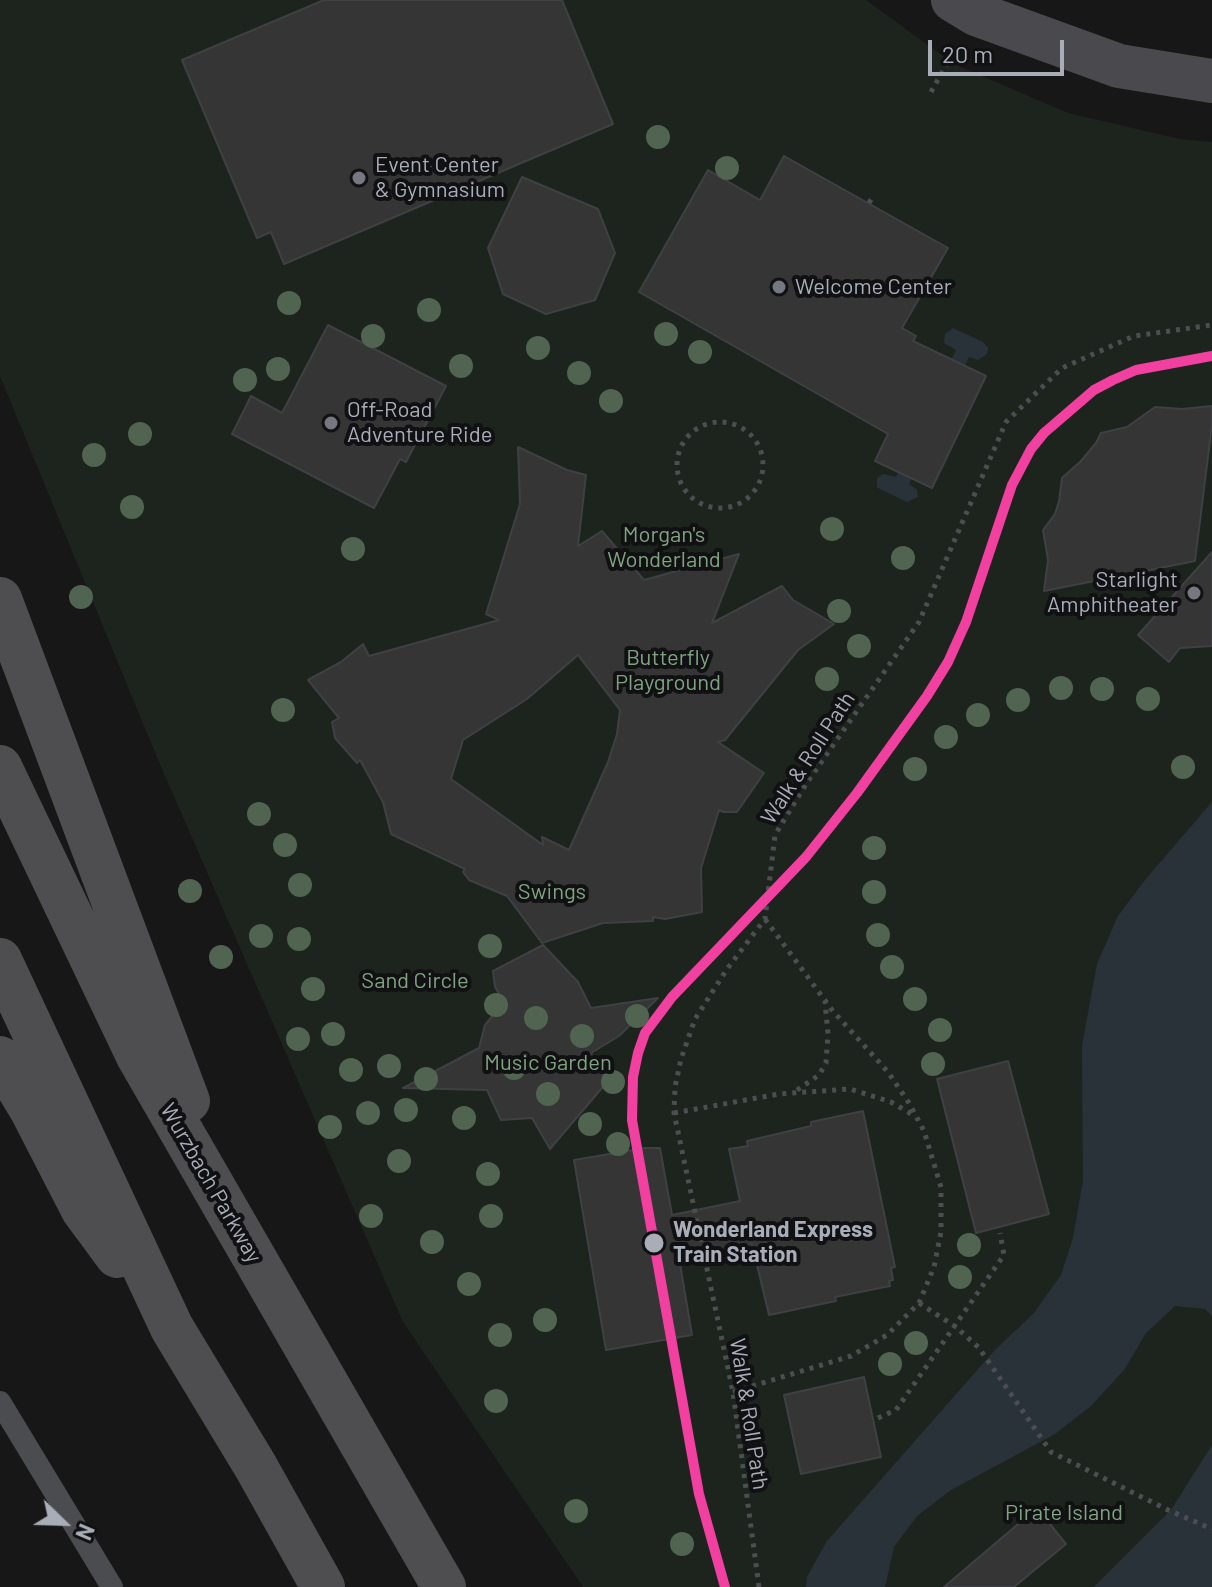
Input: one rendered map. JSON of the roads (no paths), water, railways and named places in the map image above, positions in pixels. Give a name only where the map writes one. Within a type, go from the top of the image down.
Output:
[{"type":"highway","points":[[0,599],[233,1219]]},
{"type":"highway","name":"Wurzbach Parkway","points":[[0,767],[138,1056],[444,1587]]},
{"type":"highway","points":[[0,960],[172,1328]]},
{"type":"highway","points":[[0,1058],[31,1109],[83,1210],[172,1328],[256,1467],[323,1587]]},
{"type":"street","points":[[966,16],[1119,66],[1212,81]]},
{"type":"lane","points":[[0,1402],[112,1587]]},
{"type":"place","name":"Event Center & Gymnasium","points":[[359,178]]},
{"type":"place","name":"Welcome Center","points":[[779,287]]},
{"type":"place","name":"Off-Road Adventure Ride","points":[[331,423]]},
{"type":"place","name":"Starlight Amphitheater","points":[[1194,593]]},
{"type":"place","name":"Wonderland Express Train Station","points":[[654,1243]]},
{"type":"park label","name":"Morgan's Wonderland","points":[[664,548]]},
{"type":"park label","name":"Butterfly Playground","points":[[668,670]]},
{"type":"park label","name":"Swings","points":[[552,892]]},
{"type":"park label","name":"Sand Circle","points":[[415,981]]},
{"type":"park label","name":"Music Garden","points":[[548,1063]]},
{"type":"park label","name":"Pirate Island","points":[[1064,1513]]}]
